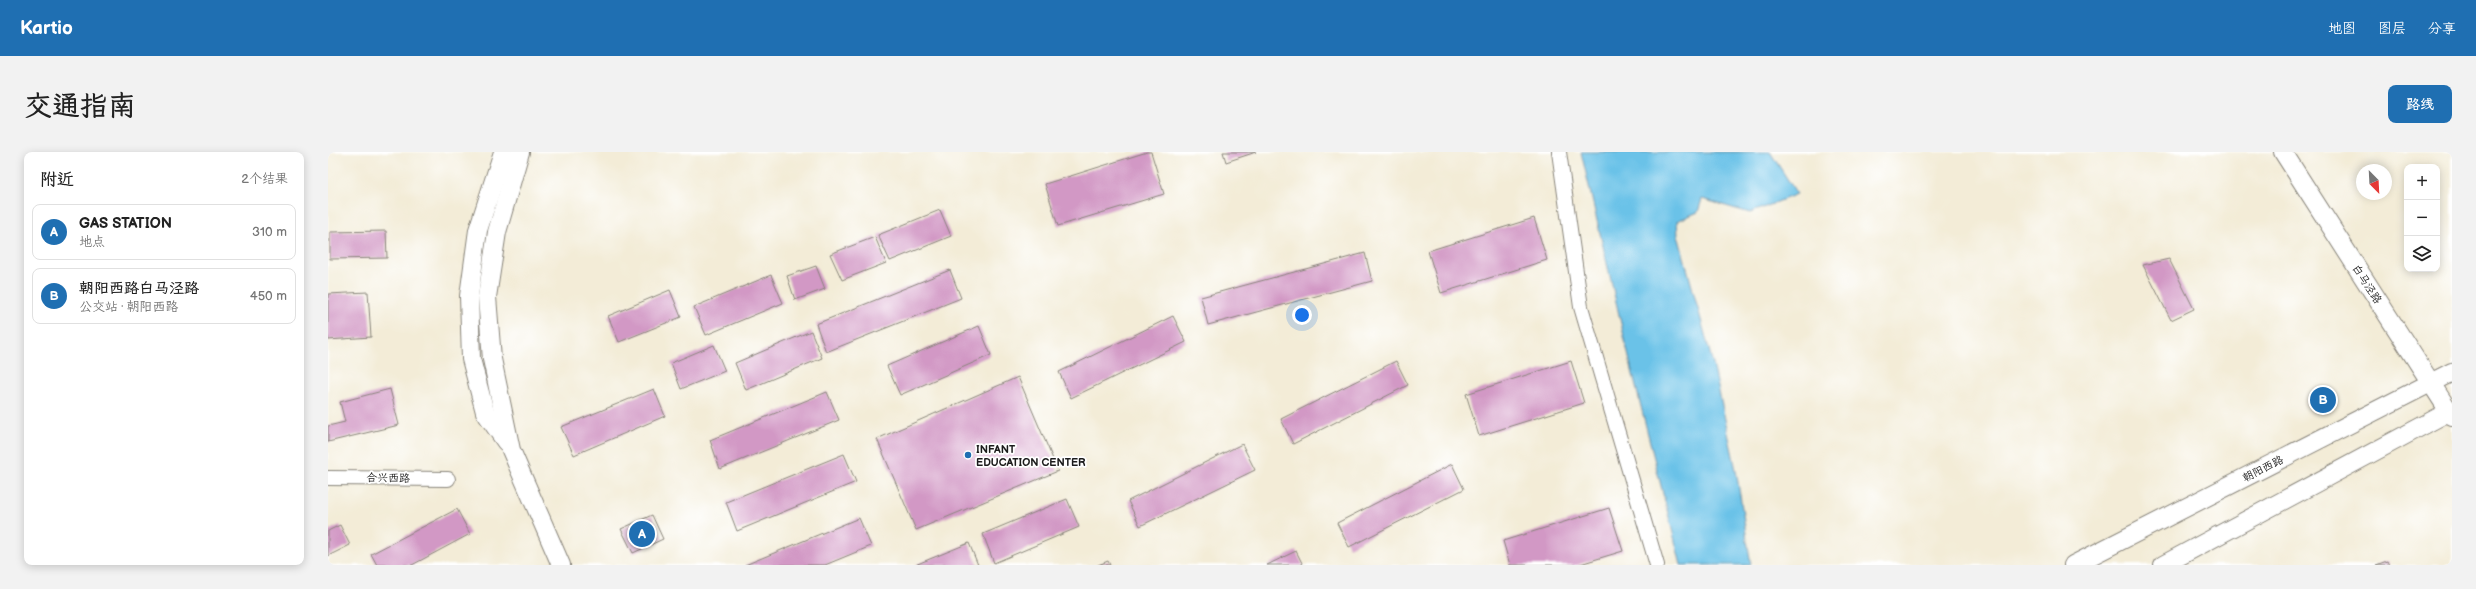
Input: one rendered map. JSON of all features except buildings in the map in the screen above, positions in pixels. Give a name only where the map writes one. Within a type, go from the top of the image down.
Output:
[{"type":"main road","points":[[504,152],[478,230],[469,296],[471,359],[485,412],[511,450],[561,565]]},
{"type":"main road","points":[[511,450],[492,359],[487,297],[497,232],[520,152]]},
{"type":"main road","name":"白马泾路","points":[[2283,152],[2431,384],[2451,412]]},
{"type":"main road","name":"朝阳西路","points":[[2073,565],[2452,372]]},
{"type":"main road","points":[[2163,565],[2451,412]]},
{"type":"street","points":[[1558,152],[1581,307],[1657,565]]},
{"type":"street","name":"合兴西路","points":[[328,478],[448,479]]},
{"type":"water","points":[[1581,152],[1770,152],[1797,194],[1750,213],[1702,199],[1698,212],[1677,221],[1678,235],[1713,364],[1736,470],[1751,565],[1681,565],[1634,379]]},
{"type":"place","name":"朝阳西路白马泾路","points":[[2323,400]]},
{"type":"place","name":"INFANT EDUCATION CENTER","points":[[968,455]]},
{"type":"place","name":"GAS STATION","points":[[642,534]]}]
